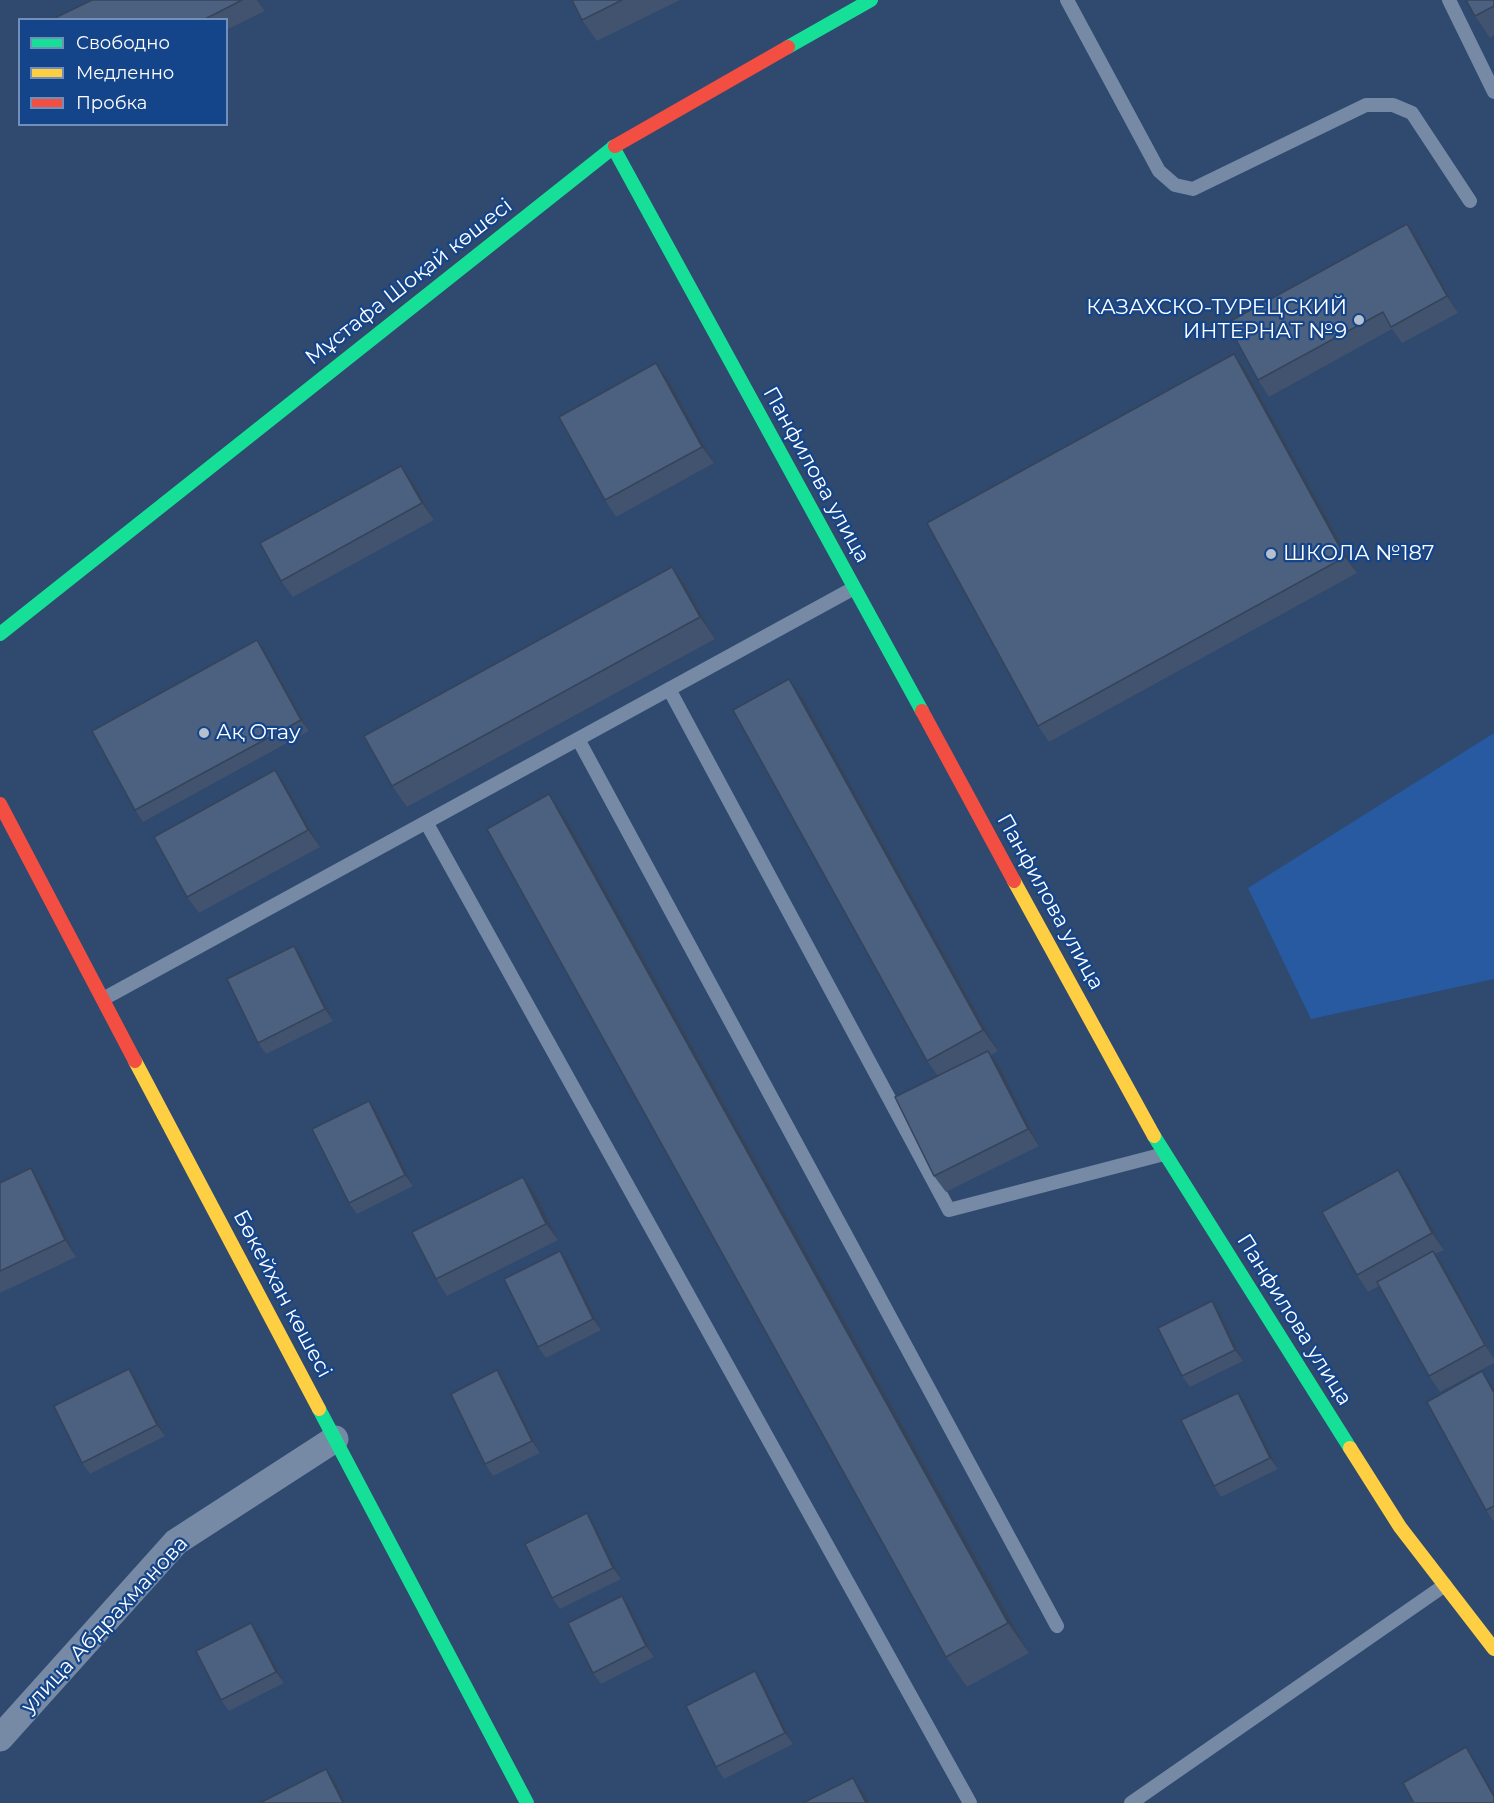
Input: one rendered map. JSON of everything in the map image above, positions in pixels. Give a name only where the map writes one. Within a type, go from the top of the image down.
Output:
[{"type":"street","name":"Мұстафа Шоқай көшесі","points":[[0,634],[613,147],[871,0]]},
{"type":"street","name":"Панфилова улица","points":[[613,147],[1164,1154],[1400,1527],[1494,1649]]},
{"type":"street","name":"Бөкейхан көшесі","points":[[0,804],[527,1803]]},
{"type":"street","name":"улица Абдрахманова","points":[[0,1738],[176,1542],[335,1439]]},
{"type":"lane","points":[[1067,0],[1159,171],[1175,185],[1193,189],[1366,105],[1393,105],[1412,113],[1470,201]]},
{"type":"lane","points":[[1449,0],[1494,92]]},
{"type":"lane","points":[[103,999],[854,588]]},
{"type":"lane","points":[[669,689],[949,1210],[1164,1154]]},
{"type":"lane","points":[[578,739],[1057,1626]]},
{"type":"lane","points":[[426,822],[970,1803]]},
{"type":"lane","points":[[1131,1803],[1445,1585]]},
{"type":"shaded area","points":[[1494,733],[1494,979],[1311,1019],[1248,888]]},
{"type":"building","points":[[92,0],[242,0],[207,18],[57,17]]},
{"type":"building","points":[[572,0],[622,0],[582,20]]},
{"type":"building","points":[[1466,0],[1494,0],[1494,6],[1475,16]]},
{"type":"building","name":"КАЗАХСКО-ТУРЕЦСКИЙ ИНТЕРНАТ №9","points":[[1407,224],[1447,296],[1391,327],[1383,312],[1258,380],[1227,323]]},
{"type":"building","name":"ШКОЛА №187","points":[[1234,354],[1345,557],[1038,726],[927,523]]},
{"type":"building","points":[[656,363],[702,447],[605,500],[559,417]]},
{"type":"building","points":[[401,466],[422,503],[281,581],[260,543]]},
{"type":"building","points":[[672,567],[700,617],[392,786],[364,736]]},
{"type":"building","points":[[257,640],[301,720],[135,810],[92,731]]},
{"type":"building","points":[[789,679],[983,1030],[927,1061],[733,710]]},
{"type":"building","points":[[275,770],[308,830],[187,897],[154,837]]},
{"type":"building","points":[[549,794],[1008,1623],[946,1657],[487,829]]},
{"type":"building","points":[[294,946],[325,1009],[258,1043],[227,979]]},
{"type":"building","points":[[988,1051],[1028,1129],[934,1176],[895,1097]]},
{"type":"building","points":[[369,1101],[405,1175],[349,1203],[312,1129]]},
{"type":"building","points":[[31,1168],[65,1240],[0,1271],[0,1183]]},
{"type":"building","points":[[1398,1170],[1432,1233],[1357,1275],[1322,1212]]},
{"type":"building","points":[[523,1177],[546,1224],[436,1279],[412,1232]]},
{"type":"building","points":[[560,1251],[593,1319],[538,1347],[504,1279]]},
{"type":"building","points":[[1433,1251],[1485,1345],[1429,1376],[1377,1282]]},
{"type":"building","points":[[1212,1301],[1235,1350],[1182,1376],[1158,1328]]},
{"type":"building","points":[[129,1369],[157,1425],[82,1463],[54,1406]]},
{"type":"building","points":[[497,1370],[532,1441],[485,1464],[451,1394]]},
{"type":"building","points":[[1482,1371],[1494,1393],[1494,1506],[1486,1510],[1427,1402]]},
{"type":"building","points":[[1238,1393],[1270,1458],[1214,1486],[1181,1420]]},
{"type":"building","points":[[587,1513],[613,1568],[552,1598],[525,1544]]},
{"type":"building","points":[[622,1596],[646,1646],[593,1673],[568,1623]]},
{"type":"building","points":[[251,1623],[276,1672],[221,1700],[196,1651]]},
{"type":"building","points":[[755,1671],[785,1733],[716,1767],[686,1706]]},
{"type":"building","points":[[1466,1747],[1494,1797],[1494,1803],[1414,1803],[1403,1783]]},
{"type":"building","points":[[326,1769],[343,1803],[260,1803]]},
{"type":"building","points":[[853,1778],[866,1803],[803,1803]]},
{"type":"traffic: fast","points":[[788,47],[871,0]]},
{"type":"traffic: fast","points":[[0,634],[615,146]]},
{"type":"traffic: fast","points":[[613,147],[922,711]]},
{"type":"traffic: fast","points":[[1154,1136],[1350,1448]]},
{"type":"traffic: fast","points":[[319,1409],[527,1803]]},
{"type":"traffic: slow","points":[[1014,881],[1154,1136]]},
{"type":"traffic: slow","points":[[135,1061],[319,1409]]},
{"type":"traffic: slow","points":[[1350,1448],[1400,1527],[1494,1649]]},
{"type":"traffic: jam","points":[[615,146],[788,47]]},
{"type":"traffic: jam","points":[[922,711],[1014,881]]},
{"type":"traffic: jam","points":[[0,804],[135,1061]]},
{"type":"place","name":"КАЗАХСКО-ТУРЕЦСКИЙ ИНТЕРНАТ №9","points":[[1359,320]]},
{"type":"place","name":"ШКОЛА №187","points":[[1271,554]]},
{"type":"place","name":"Ақ Отау","points":[[204,733]]}]
